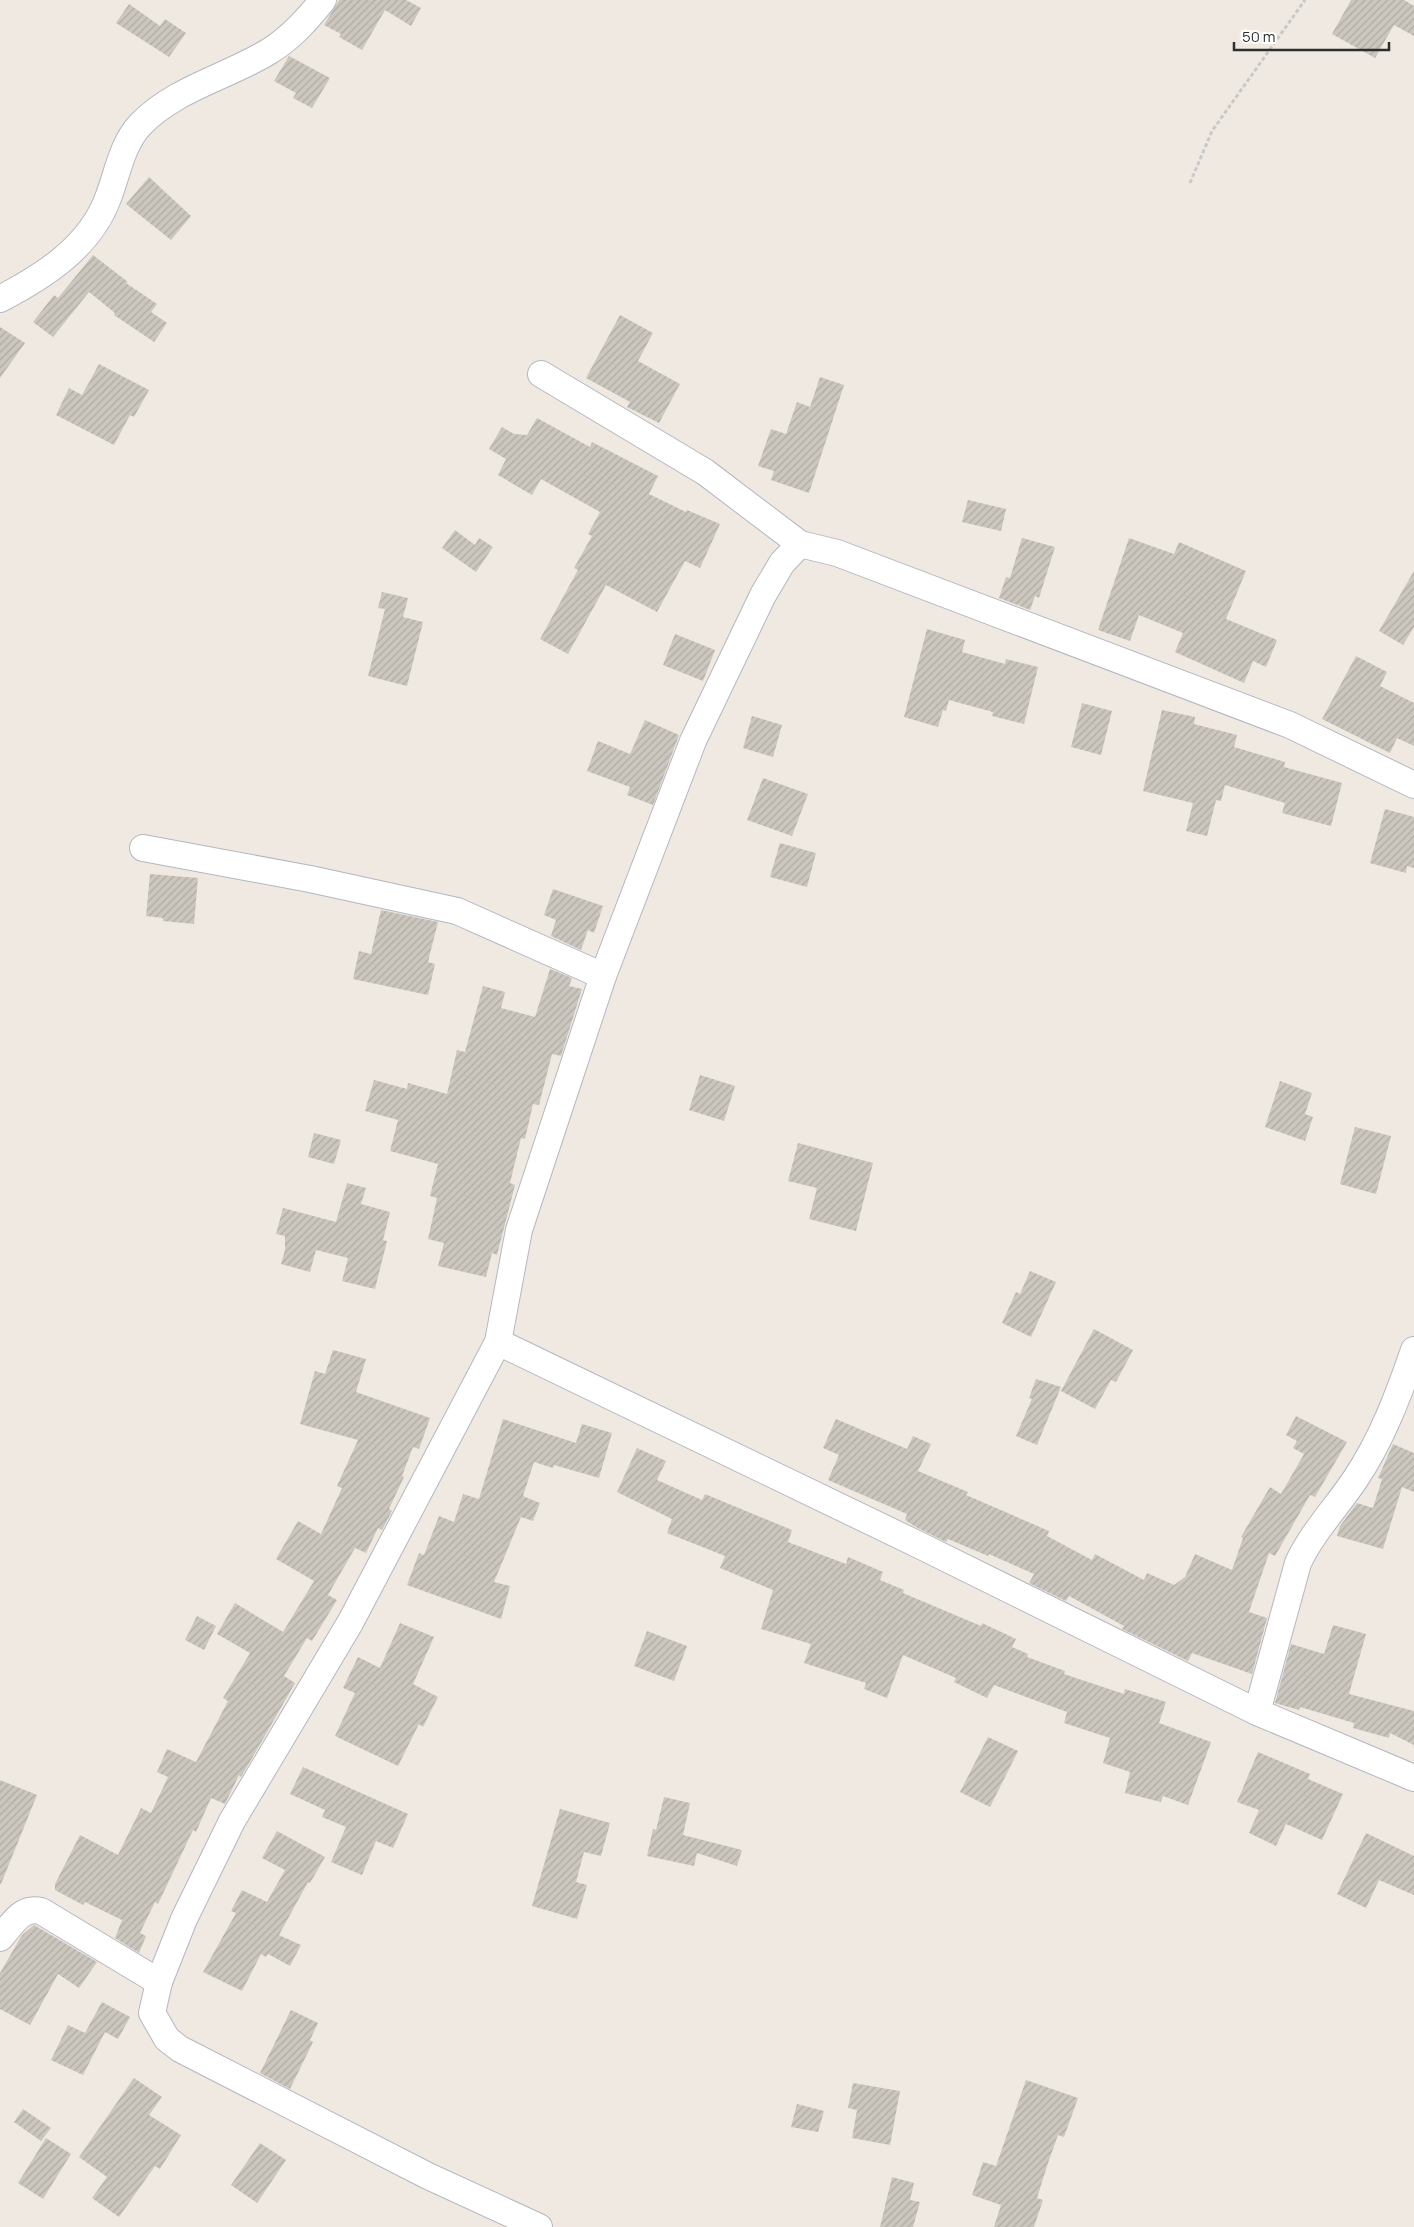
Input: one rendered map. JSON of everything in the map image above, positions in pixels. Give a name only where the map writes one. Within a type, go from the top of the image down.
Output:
[{"type":"street","points":[[0,300],[55,265],[86,237],[98,221],[132,136],[147,119],[168,103],[268,53],[298,29],[323,0]]},
{"type":"street","points":[[541,374],[705,472],[800,544],[837,553],[1290,725],[1414,785]]},
{"type":"street","points":[[539,2227],[428,2176],[180,2049],[167,2039],[152,2013],[159,1982],[184,1919],[232,1821],[350,1623],[498,1342],[519,1230],[603,976],[693,740],[763,595],[782,563],[800,544]]},
{"type":"street","points":[[143,848],[310,878],[457,911],[603,976]]},
{"type":"street","points":[[498,1342],[917,1544],[1257,1712],[1414,1778]]},
{"type":"street","points":[[1257,1712],[1298,1563],[1305,1548],[1355,1480],[1373,1450],[1402,1385],[1414,1350]]},
{"type":"street","points":[[0,1938],[24,1912],[31,1909],[42,1911],[159,1982]]},
{"type":"path","points":[[1190,183],[1212,131],[1305,0]]},
{"type":"building","points":[[339,0],[406,0],[421,8],[411,26],[385,10],[362,50],[339,37],[341,34],[324,25]]},
{"type":"building","points":[[1351,0],[1404,0],[1414,6],[1414,36],[1394,25],[1375,58],[1332,34]]},
{"type":"building","points":[[129,4],[160,26],[165,19],[186,33],[169,57],[116,23]]},
{"type":"building","points":[[289,56],[330,78],[312,108],[293,98],[296,93],[274,81]]},
{"type":"building","points":[[149,177],[191,216],[171,240],[126,204]]},
{"type":"building","points":[[93,255],[128,282],[126,283],[157,304],[151,312],[167,323],[154,342],[114,315],[115,313],[89,292],[53,337],[33,322],[54,295],[58,298]]},
{"type":"building","points":[[620,315],[653,333],[638,361],[680,384],[659,423],[627,407],[630,402],[586,378]]},
{"type":"building","points":[[0,327],[25,343],[0,378]]},
{"type":"building","points":[[99,364],[149,390],[134,417],[130,415],[114,445],[56,415],[69,388],[82,395]]},
{"type":"building","points":[[820,377],[844,385],[809,493],[771,480],[774,471],[758,466],[771,429],[786,434],[797,402],[810,407]]},
{"type":"building","points":[[537,418],[590,447],[592,442],[658,476],[649,494],[686,512],[687,510],[720,524],[700,568],[685,561],[657,612],[606,585],[568,654],[540,639],[578,570],[574,568],[592,536],[588,534],[600,512],[541,479],[532,495],[498,475],[506,459],[489,449],[502,427],[514,434],[527,435]]},
{"type":"building","points":[[968,500],[1006,509],[1001,531],[962,522]]},
{"type":"building","points":[[455,530],[475,545],[479,538],[493,547],[476,572],[442,548]]},
{"type":"building","points":[[1022,538],[1055,547],[1039,598],[1035,596],[1030,610],[999,598],[1006,577],[1010,578]]},
{"type":"building","points":[[1129,538],[1174,554],[1179,542],[1246,571],[1226,619],[1277,640],[1266,667],[1253,661],[1244,683],[1175,652],[1183,633],[1139,615],[1130,641],[1098,630]]},
{"type":"building","points":[[1414,571],[1414,627],[1403,645],[1379,631]]},
{"type":"building","points":[[382,592],[408,598],[403,617],[423,622],[407,686],[368,676],[385,609],[378,608]]},
{"type":"building","points":[[927,629],[965,640],[962,652],[1005,664],[1006,659],[1038,667],[1024,724],[992,716],[993,712],[949,700],[946,711],[943,710],[938,727],[904,717]]},
{"type":"building","points":[[675,634],[715,650],[703,681],[663,665]]},
{"type":"building","points":[[1356,656],[1387,672],[1380,686],[1414,703],[1414,746],[1397,738],[1390,753],[1322,719]]},
{"type":"building","points":[[1082,703],[1112,711],[1101,755],[1071,747]]},
{"type":"building","points":[[1162,710],[1195,717],[1194,724],[1237,735],[1234,747],[1285,762],[1284,767],[1342,783],[1331,826],[1282,813],[1285,803],[1225,785],[1221,801],[1216,800],[1207,836],[1186,831],[1193,803],[1143,791]]},
{"type":"building","points":[[752,716],[782,725],[773,757],[743,748]]},
{"type":"building","points":[[645,720],[679,735],[653,805],[627,795],[630,787],[587,771],[598,741],[630,754]]},
{"type":"building","points":[[763,778],[808,794],[792,836],[747,820]]},
{"type":"building","points":[[1385,809],[1414,817],[1414,868],[1407,866],[1406,873],[1370,863]]},
{"type":"building","points":[[780,843],[816,853],[807,887],[770,877]]},
{"type":"building","points":[[150,874],[198,878],[194,924],[163,921],[163,918],[146,916]]},
{"type":"building","points":[[553,889],[603,906],[594,933],[588,930],[581,950],[551,936],[556,920],[544,915]]},
{"type":"building","points":[[381,910],[438,922],[428,962],[435,964],[428,995],[353,979],[359,951],[371,954]]},
{"type":"building","points":[[550,969],[572,978],[569,986],[582,989],[561,1056],[552,1054],[539,1105],[533,1104],[525,1139],[521,1138],[510,1183],[515,1185],[497,1255],[492,1253],[486,1277],[438,1266],[444,1243],[428,1239],[437,1198],[430,1196],[438,1164],[390,1151],[398,1120],[365,1111],[374,1080],[407,1089],[408,1083],[447,1094],[457,1050],[465,1052],[483,986],[505,992],[501,1008],[535,1017]]},
{"type":"building","points":[[700,1075],[735,1086],[724,1121],[689,1110]]},
{"type":"building","points":[[1280,1081],[1312,1093],[1305,1114],[1313,1117],[1305,1141],[1265,1127]]},
{"type":"building","points":[[1355,1127],[1391,1136],[1376,1194],[1340,1184]]},
{"type":"building","points":[[314,1133],[341,1140],[334,1164],[308,1157]]},
{"type":"building","points":[[798,1143],[873,1163],[856,1231],[809,1219],[817,1188],[788,1181]]},
{"type":"building","points":[[347,1183],[366,1188],[361,1204],[390,1212],[383,1240],[387,1241],[375,1289],[342,1281],[348,1258],[316,1250],[310,1272],[281,1264],[285,1250],[285,1236],[276,1234],[283,1208],[336,1222]]},
{"type":"building","points":[[1030,1271],[1056,1282],[1031,1337],[1002,1323],[1016,1292],[1020,1294]]},
{"type":"building","points":[[1094,1329],[1133,1350],[1116,1382],[1111,1380],[1095,1409],[1061,1391]]},
{"type":"building","points":[[333,1350],[366,1359],[356,1392],[430,1418],[419,1449],[413,1447],[402,1476],[404,1477],[389,1509],[392,1511],[382,1530],[378,1528],[366,1553],[355,1548],[328,1595],[337,1600],[312,1641],[307,1638],[284,1676],[295,1683],[241,1777],[239,1775],[225,1804],[211,1798],[196,1832],[193,1830],[158,1904],[155,1902],[140,1933],[146,1936],[139,1953],[115,1938],[122,1920],[85,1902],[83,1905],[55,1890],[55,1884],[80,1835],[118,1855],[141,1808],[151,1813],[168,1777],[157,1772],[167,1749],[196,1762],[228,1701],[223,1698],[250,1653],[217,1634],[235,1603],[283,1632],[314,1581],[276,1559],[298,1521],[321,1534],[342,1488],[337,1486],[358,1440],[300,1424],[315,1371],[325,1374]]},
{"type":"building","points":[[1036,1379],[1061,1387],[1037,1445],[1016,1436],[1032,1399],[1029,1398]]},
{"type":"building","points":[[1296,1416],[1347,1442],[1315,1497],[1310,1495],[1275,1556],[1269,1553],[1249,1612],[1267,1618],[1252,1674],[1192,1653],[1188,1661],[1122,1629],[1124,1626],[1069,1596],[1066,1601],[1029,1583],[1034,1574],[989,1554],[988,1556],[948,1539],[946,1542],[916,1527],[905,1520],[907,1514],[828,1480],[839,1455],[823,1448],[836,1419],[907,1449],[913,1436],[931,1444],[918,1471],[968,1492],[966,1495],[1049,1531],[1047,1536],[1092,1560],[1095,1554],[1144,1580],[1147,1573],[1174,1585],[1185,1577],[1195,1554],[1232,1570],[1243,1538],[1241,1537],[1270,1487],[1281,1494],[1304,1454],[1293,1448],[1297,1441],[1286,1435]]},
{"type":"building","points":[[503,1419],[576,1443],[582,1424],[612,1433],[599,1478],[554,1465],[553,1468],[534,1462],[523,1496],[540,1503],[533,1521],[521,1517],[494,1582],[510,1586],[501,1619],[407,1585],[419,1553],[424,1555],[439,1516],[454,1522],[463,1494],[479,1499]]},
{"type":"building","points":[[1393,1444],[1414,1453],[1414,1492],[1402,1487],[1383,1549],[1337,1536],[1340,1526],[1357,1503],[1373,1508],[1382,1479],[1378,1478]]},
{"type":"building","points":[[637,1448],[666,1461],[657,1480],[702,1500],[705,1494],[792,1530],[788,1542],[846,1564],[848,1557],[883,1572],[880,1580],[904,1590],[903,1593],[981,1626],[982,1623],[1016,1639],[1012,1647],[1028,1654],[1027,1657],[1065,1671],[1064,1674],[1124,1694],[1125,1689],[1166,1702],[1159,1723],[1211,1742],[1188,1805],[1163,1796],[1161,1802],[1125,1793],[1130,1772],[1103,1763],[1110,1738],[1064,1723],[1067,1712],[994,1685],[987,1698],[954,1682],[956,1678],[903,1655],[887,1698],[864,1689],[866,1683],[804,1663],[811,1644],[761,1629],[773,1590],[720,1568],[725,1556],[667,1533],[672,1519],[617,1492]]},
{"type":"building","points":[[197,1616],[216,1626],[204,1650],[185,1640]]},
{"type":"building","points":[[400,1623],[434,1637],[413,1684],[438,1697],[423,1727],[419,1724],[398,1766],[335,1736],[355,1693],[343,1688],[358,1657],[380,1668]]},
{"type":"building","points":[[1333,1625],[1366,1634],[1349,1694],[1414,1711],[1414,1745],[1390,1733],[1389,1738],[1353,1728],[1354,1723],[1300,1707],[1299,1710],[1275,1703],[1291,1644],[1324,1654]]},
{"type":"building","points":[[647,1631],[687,1646],[674,1681],[634,1666]]},
{"type":"building","points":[[988,1737],[1018,1751],[990,1807],[960,1792]]},
{"type":"building","points":[[1258,1752],[1310,1774],[1308,1779],[1343,1794],[1322,1840],[1286,1824],[1276,1846],[1249,1833],[1259,1810],[1237,1802]]},
{"type":"building","points":[[303,1767],[408,1814],[393,1848],[376,1841],[362,1875],[331,1862],[346,1827],[322,1817],[325,1810],[290,1794]]},
{"type":"building","points":[[0,1780],[37,1795],[1,1884],[0,1884]]},
{"type":"building","points":[[664,1797],[690,1803],[683,1835],[742,1850],[737,1866],[697,1853],[694,1866],[647,1856],[653,1829],[656,1830]]},
{"type":"building","points":[[560,1809],[610,1823],[601,1856],[584,1852],[576,1882],[587,1885],[577,1919],[532,1906]]},
{"type":"building","points":[[277,1831],[325,1857],[310,1883],[308,1882],[279,1935],[301,1945],[290,1966],[268,1954],[266,1957],[261,1954],[242,1991],[203,1972],[236,1913],[231,1911],[242,1890],[267,1902],[285,1870],[262,1858]]},
{"type":"building","points":[[1366,1833],[1414,1856],[1414,1895],[1379,1880],[1366,1908],[1337,1894]]},
{"type":"building","points":[[34,1925],[97,1962],[79,1988],[58,1974],[30,2025],[0,2009],[0,1973],[22,1935]]},
{"type":"building","points":[[102,2002],[130,2017],[118,2039],[105,2032],[83,2075],[51,2060],[68,2025],[85,2033]]},
{"type":"building","points":[[291,2010],[318,2023],[310,2040],[313,2042],[290,2089],[260,2073]]},
{"type":"building","points":[[134,2078],[162,2097],[149,2115],[181,2135],[160,2169],[155,2166],[119,2217],[92,2198],[107,2177],[79,2157]]},
{"type":"building","points":[[1026,2080],[1078,2098],[1064,2137],[1058,2135],[1048,2163],[1037,2198],[1043,2200],[1034,2227],[994,2227],[1001,2205],[972,2195],[983,2162],[996,2166]]},
{"type":"building","points":[[853,2083],[900,2091],[890,2145],[852,2138],[857,2110],[848,2108]]},
{"type":"building","points":[[797,2104],[824,2111],[818,2132],[791,2127]]},
{"type":"building","points":[[23,2109],[51,2128],[41,2141],[14,2122]]},
{"type":"building","points":[[46,2138],[71,2154],[43,2199],[18,2183]]},
{"type":"building","points":[[260,2143],[286,2160],[257,2203],[231,2185]]},
{"type":"building","points":[[892,2177],[914,2183],[910,2200],[920,2202],[913,2227],[880,2227]]}]
